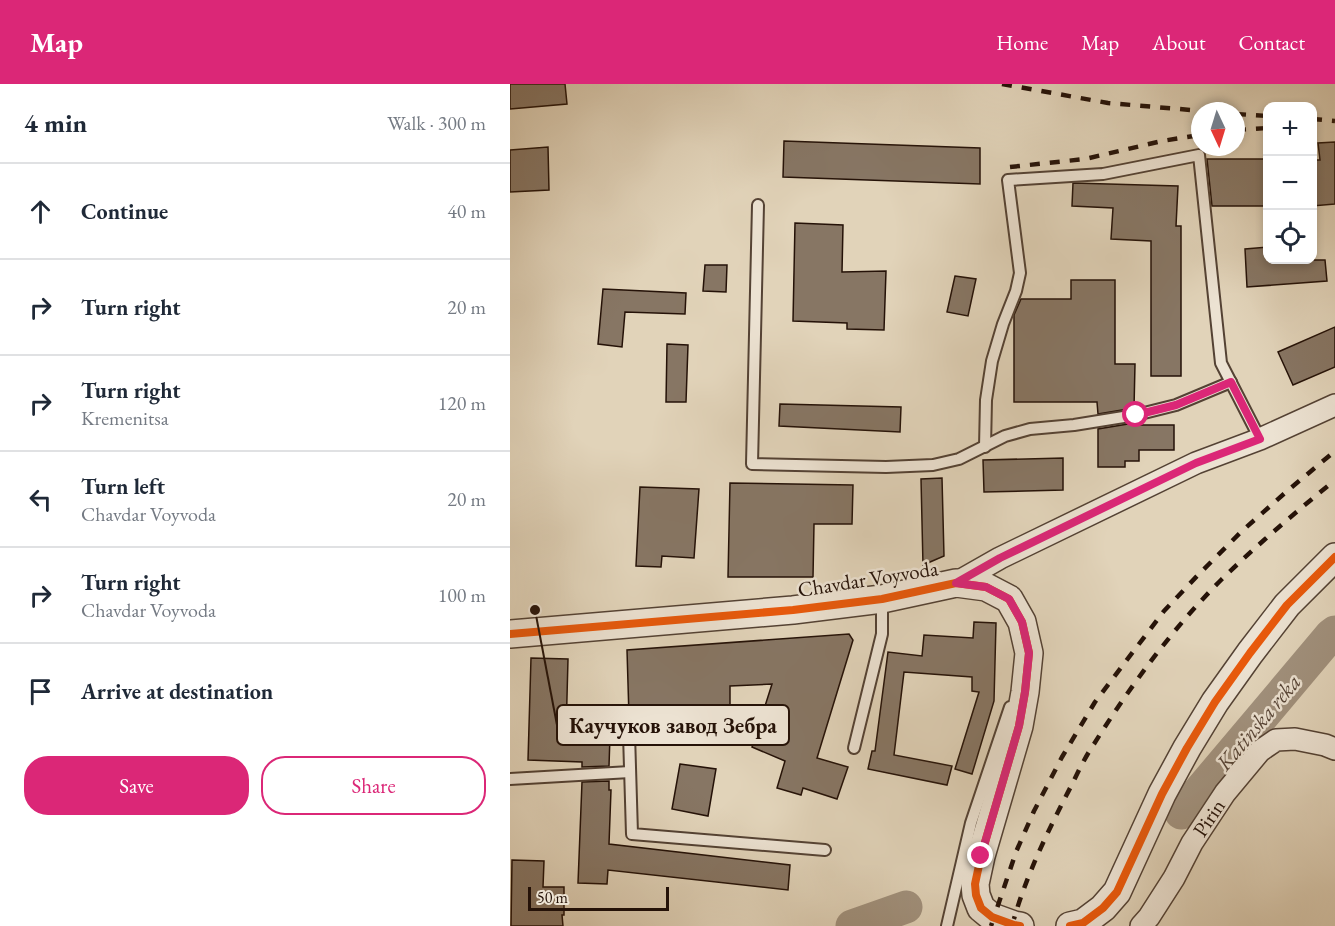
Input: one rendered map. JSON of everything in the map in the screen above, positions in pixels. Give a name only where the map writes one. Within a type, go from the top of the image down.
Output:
[{"type":"street","points":[[956,583],[1000,558],[1196,463],[1260,439],[1335,405]]},
{"type":"street","points":[[1070,926],[1083,923],[1103,908],[1117,891],[1162,794],[1215,702],[1287,605],[1335,558]]},
{"type":"street","name":"Chavdar Voyvoda","points":[[510,634],[793,610],[882,600],[956,583],[986,587],[1009,599],[1022,622],[1029,653],[1025,692],[1019,726],[975,884],[976,896],[981,908],[992,917],[1020,926]]},
{"type":"street","name":"Pirin","points":[[1141,926],[1174,878],[1192,843],[1220,802],[1260,751],[1276,740],[1296,739],[1335,749]]},
{"type":"lane","points":[[985,447],[986,400],[992,361],[1020,273],[1008,180],[1103,174],[1198,155],[1221,363],[1260,439]]},
{"type":"lane","points":[[758,205],[752,464],[886,467],[933,465],[959,459],[1005,436],[1030,429],[1136,415],[1176,405],[1231,382]]},
{"type":"lane","points":[[854,748],[882,634],[882,600]]},
{"type":"lane","points":[[947,926],[971,823],[1029,653]]},
{"type":"lane","points":[[629,734],[632,834],[825,850]]},
{"type":"lane","points":[[510,780],[630,772]]},
{"type":"building","points":[[510,84],[565,84],[567,104],[510,109]]},
{"type":"building","points":[[784,141],[980,148],[980,184],[783,177]]},
{"type":"building","points":[[1335,142],[1335,204],[1317,206],[1317,160],[1320,160],[1318,143]]},
{"type":"building","points":[[548,147],[549,190],[510,192],[510,150]]},
{"type":"building","points":[[1207,159],[1263,159],[1263,206],[1212,206]]},
{"type":"building","points":[[1073,183],[1178,186],[1176,226],[1181,226],[1181,376],[1151,376],[1151,241],[1111,239],[1113,208],[1072,206]]},
{"type":"building","points":[[795,223],[843,225],[842,272],[886,271],[884,330],[847,329],[847,323],[793,321]]},
{"type":"building","points":[[1263,247],[1263,264],[1317,264],[1317,260],[1325,260],[1327,281],[1247,287],[1245,249]]},
{"type":"building","points":[[705,265],[727,265],[726,292],[703,291]]},
{"type":"building","points":[[955,276],[976,279],[968,316],[947,312]]},
{"type":"building","points":[[1071,280],[1115,280],[1115,364],[1135,364],[1134,408],[1098,414],[1097,402],[1014,402],[1014,315],[1021,299],[1071,299]]},
{"type":"building","points":[[603,289],[686,293],[685,314],[625,312],[622,347],[598,344]]},
{"type":"building","points":[[1335,327],[1335,367],[1293,385],[1278,352]]},
{"type":"building","points":[[667,344],[688,345],[686,402],[666,402]]},
{"type":"building","points":[[780,404],[901,407],[900,432],[779,426]]},
{"type":"building","points":[[1134,423],[1134,425],[1174,425],[1174,450],[1139,450],[1139,461],[1125,461],[1125,467],[1098,467],[1098,429]]},
{"type":"building","points":[[1063,458],[1063,490],[984,492],[983,460]]},
{"type":"building","points":[[942,478],[944,556],[923,565],[921,479]]},
{"type":"building","points":[[730,483],[853,485],[852,524],[814,524],[813,577],[728,577]]},
{"type":"building","points":[[640,487],[699,489],[694,558],[662,556],[661,567],[636,566]]},
{"type":"building","points":[[974,622],[996,623],[994,701],[972,774],[955,769],[979,692],[972,691],[972,677],[904,672],[894,755],[952,766],[947,785],[868,769],[872,751],[875,751],[888,652],[922,656],[924,635],[973,638]]},
{"type":"building","points":[[849,634],[853,640],[817,758],[848,767],[837,799],[803,788],[801,795],[777,788],[785,761],[752,747],[772,684],[730,686],[730,710],[629,717],[627,650]]},
{"type":"building","points":[[531,658],[568,659],[566,735],[610,736],[609,766],[582,767],[582,762],[528,760]]},
{"type":"building","points":[[680,764],[716,769],[708,816],[672,809]]},
{"type":"building","points":[[609,781],[609,790],[611,790],[609,844],[790,865],[788,890],[608,870],[607,884],[578,883],[582,782]]},
{"type":"building","points":[[512,860],[544,861],[543,887],[564,887],[563,926],[511,926]]},
{"type":"waterway","name":"Katinska reka","points":[[1181,813],[1335,632]]},
{"type":"waterway","name":"Katinska reka","points":[[852,926],[906,907]]},
{"type":"railway","points":[[1002,84],[1108,103],[1191,110]]},
{"type":"railway","points":[[1245,115],[1263,116]]},
{"type":"railway","points":[[1317,119],[1335,121]]},
{"type":"railway","points":[[1245,129],[1263,128]]},
{"type":"railway","points":[[1010,167],[1085,159],[1191,136]]},
{"type":"railway","points":[[991,926],[1016,852],[1034,811],[1062,757],[1095,702],[1164,611],[1198,575],[1241,532],[1335,451]]},
{"type":"railway","points":[[1012,926],[1023,892],[1050,827],[1079,770],[1138,679],[1170,637],[1222,579],[1277,528],[1335,480]]},
{"type":"cycle path","points":[[1070,926],[1083,923],[1103,908],[1117,892],[1162,794],[1215,702],[1287,605],[1335,557]]},
{"type":"cycle path","points":[[510,634],[793,610],[882,599],[956,583],[986,587],[1009,599],[1022,622],[1029,653],[1025,692],[1019,726],[975,884],[981,908],[992,917],[1020,926]]},
{"type":"place","name":"Каучуков завод Зебра","points":[[535,610]]},
{"type":"route","points":[[981,856],[1019,726],[1029,653],[1022,622],[1009,599],[986,587],[956,583],[1000,558],[1196,463],[1260,439],[1231,382],[1176,405],[1136,415]]}]
